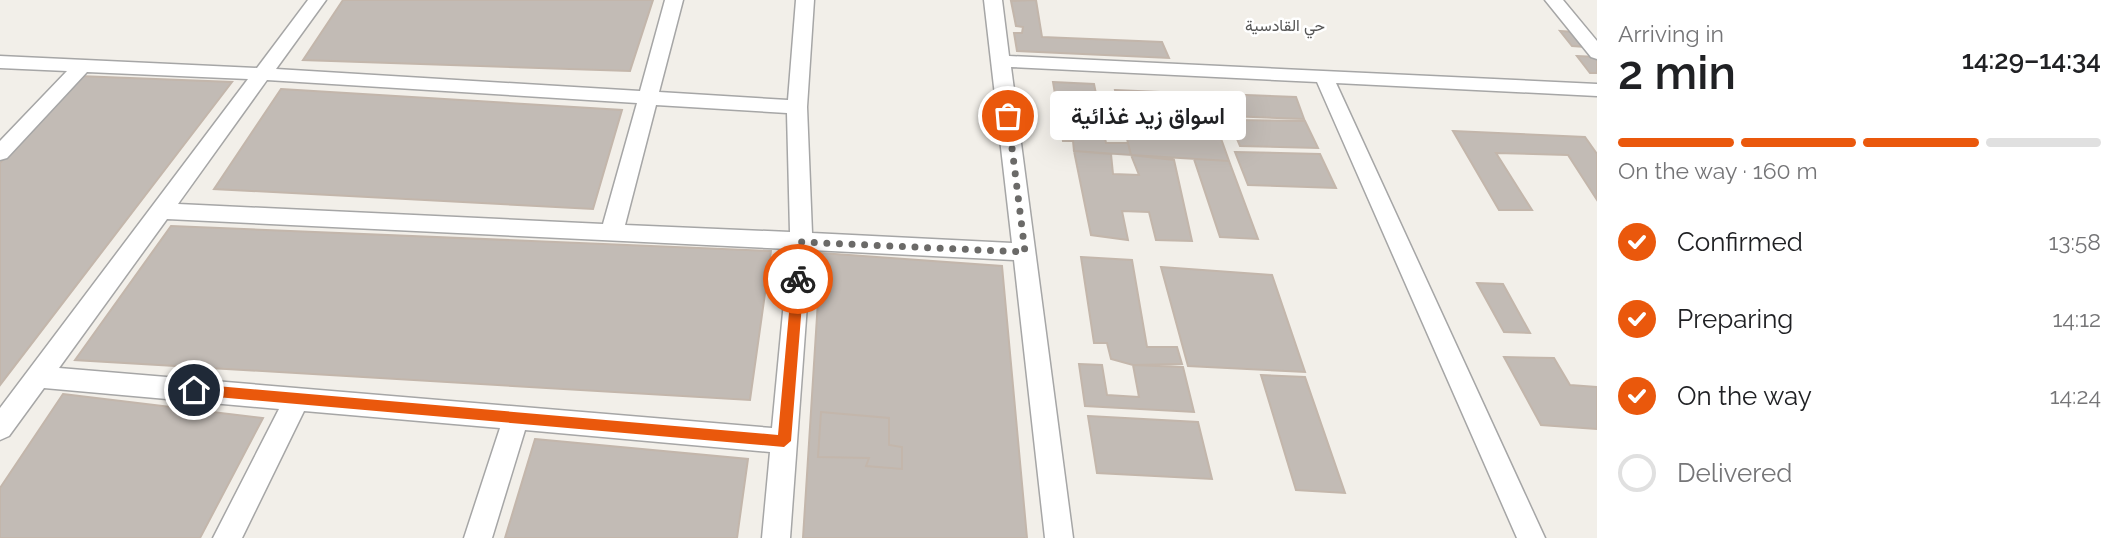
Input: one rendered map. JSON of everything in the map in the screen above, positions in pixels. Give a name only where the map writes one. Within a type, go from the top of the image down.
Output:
[{"type":"street","points":[[0,428],[317,0]]},
{"type":"street","points":[[612,232],[674,0]]},
{"type":"street","points":[[776,538],[801,242],[797,107],[805,0]]},
{"type":"street","points":[[993,0],[1059,538]]},
{"type":"street","points":[[1554,0],[1597,53]]},
{"type":"street","points":[[1575,26],[1597,27]]},
{"type":"street","points":[[1001,61],[1597,90]]},
{"type":"street","points":[[0,62],[262,74],[797,107]]},
{"type":"street","points":[[1,150],[82,66]]},
{"type":"street","points":[[1324,77],[1531,538]]},
{"type":"street","points":[[161,211],[1025,252]]},
{"type":"street","points":[[38,377],[784,441]]},
{"type":"street","points":[[227,538],[298,398]]},
{"type":"street","points":[[478,538],[516,418]]},
{"type":"building","points":[[343,0],[653,0],[630,71],[303,60]]},
{"type":"building","points":[[1036,0],[1042,37],[1162,42],[1169,58],[1017,51],[1014,33],[1022,33],[1023,27],[1016,26],[1011,1]]},
{"type":"building","points":[[1560,31],[1575,32],[1587,47],[1572,46]]},
{"type":"building","points":[[1577,56],[1597,57],[1597,73],[1590,73]]},
{"type":"building","points":[[78,76],[232,82],[0,385],[0,163]]},
{"type":"building","points":[[1053,82],[1094,84],[1106,143],[1128,143],[1131,155],[1074,151],[1073,141],[1063,141]]},
{"type":"building","points":[[281,89],[622,110],[593,209],[214,189]]},
{"type":"building","points":[[1115,90],[1205,94],[1229,161],[1131,155]]},
{"type":"building","points":[[1220,94],[1296,97],[1304,119],[1228,116]]},
{"type":"building","points":[[1229,120],[1305,121],[1318,148],[1240,146]]},
{"type":"building","points":[[1453,131],[1585,137],[1597,154],[1597,200],[1568,155],[1496,153],[1532,210],[1499,210]]},
{"type":"building","points":[[1074,151],[1111,154],[1113,174],[1139,175],[1131,155],[1174,160],[1192,241],[1156,240],[1149,212],[1122,211],[1128,240],[1091,235]]},
{"type":"building","points":[[1235,152],[1320,154],[1336,188],[1248,185]]},
{"type":"building","points":[[1194,159],[1229,161],[1258,239],[1220,237]]},
{"type":"building","points":[[171,226],[771,251],[750,400],[75,360]]},
{"type":"building","points":[[821,253],[1002,266],[1027,538],[803,538]]},
{"type":"building","points":[[1081,257],[1132,260],[1147,347],[1177,347],[1182,364],[1133,365],[1111,359],[1107,343],[1094,343]]},
{"type":"building","points":[[1161,267],[1272,275],[1305,372],[1188,366]]},
{"type":"building","points":[[1477,283],[1503,284],[1530,333],[1504,332]]},
{"type":"building","points":[[1504,357],[1554,358],[1570,385],[1597,387],[1597,429],[1541,425]]},
{"type":"building","points":[[1079,364],[1102,365],[1107,395],[1139,397],[1133,365],[1183,367],[1194,412],[1085,406]]},
{"type":"building","points":[[1261,375],[1305,377],[1345,493],[1296,490]]},
{"type":"building","points":[[63,394],[263,418],[200,538],[0,538],[0,488]]},
{"type":"building","points":[[821,412],[889,418],[889,445],[902,447],[902,469],[866,466],[869,458],[818,457]]},
{"type":"building","points":[[1088,416],[1198,422],[1212,479],[1097,473]]},
{"type":"building","points":[[535,439],[748,459],[737,538],[505,538]]},
{"type":"way so far","points":[[798,279],[801,242],[1025,252],[1008,116]]},
{"type":"place","name":"اسواق زيد غذائية","points":[[1008,116]]},
{"type":"district","name":"حي القادسية","points":[[1285,25]]},
{"type":"route","points":[[194,390],[784,441],[798,279]]}]
